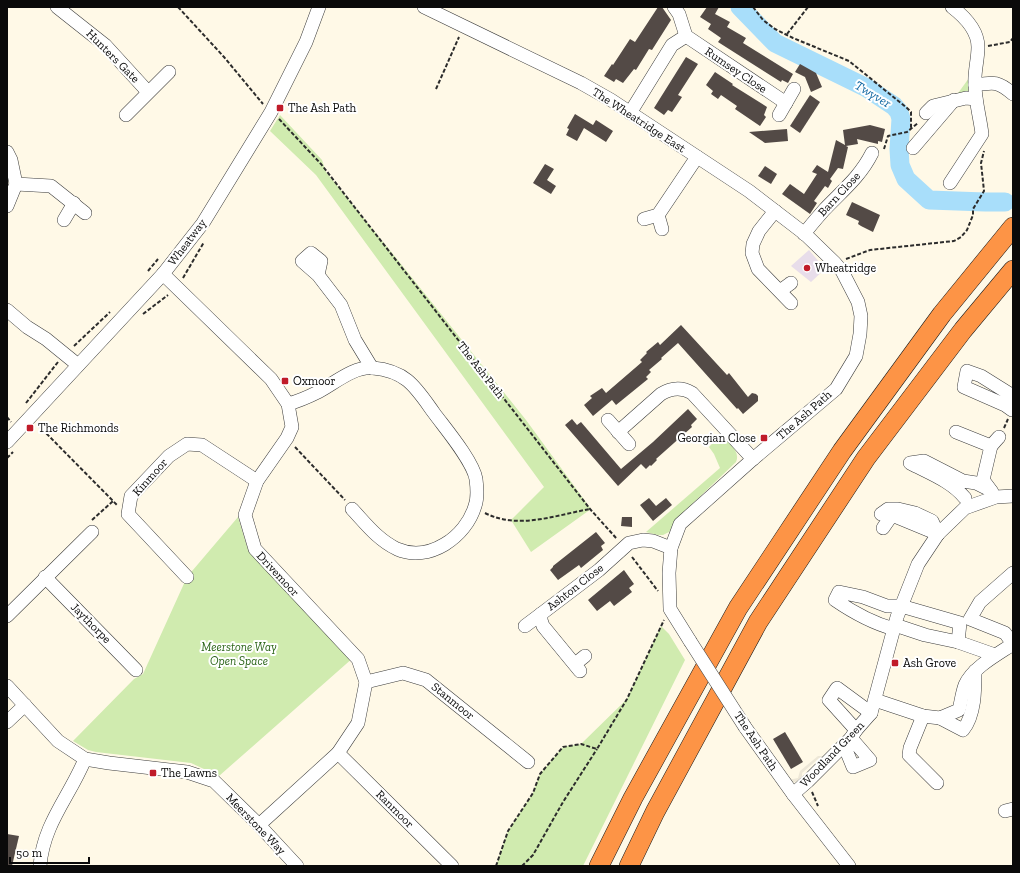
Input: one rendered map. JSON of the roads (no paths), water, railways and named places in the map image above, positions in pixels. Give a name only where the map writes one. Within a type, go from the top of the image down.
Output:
[{"type":"highway","points":[[599,866],[633,798],[738,608],[842,451],[942,314],[1013,227]]},
{"type":"highway","points":[[629,866],[656,812],[758,622],[866,458],[963,330],[1013,270]]},
{"type":"street","name":"Hunters Gate","points":[[57,7],[105,45],[148,92]]},
{"type":"street","name":"Wheatway","points":[[7,442],[163,274],[202,223],[306,42],[319,7]]},
{"type":"street","name":"The Wheatridge East","points":[[424,7],[581,83],[630,113],[749,191],[804,234],[835,263]]},
{"type":"street","points":[[630,113],[672,45],[686,36],[679,14],[674,7]]},
{"type":"street","points":[[950,183],[982,134],[974,86],[978,48],[976,35],[970,24],[952,7]]},
{"type":"street","name":"Rumsey Close","points":[[686,36],[786,103]]},
{"type":"street","points":[[126,115],[169,72]]},
{"type":"street","points":[[974,86],[997,83],[1013,94]]},
{"type":"street","points":[[779,115],[794,89]]},
{"type":"street","points":[[926,113],[933,106],[954,100],[966,98],[976,99]]},
{"type":"street","points":[[913,148],[954,100]]},
{"type":"street","points":[[7,152],[11,160],[16,184],[7,206]]},
{"type":"street","name":"Barn Close","points":[[804,234],[824,210],[849,187],[860,163],[872,153]]},
{"type":"street","points":[[644,219],[658,215],[697,156]]},
{"type":"street","points":[[16,184],[51,186],[85,213]]},
{"type":"street","points":[[64,220],[74,204]]},
{"type":"street","points":[[775,211],[759,231],[753,244],[752,253],[758,269],[785,287],[791,303]]},
{"type":"street","points":[[658,215],[662,229]]},
{"type":"street","name":"The Ash Path","points":[[835,263],[842,271],[858,302],[861,316],[860,334],[856,356],[836,389],[753,459],[680,524],[671,548],[669,573],[670,609],[746,727],[792,794],[849,866]]},
{"type":"street","name":"Drivemoor","points":[[163,274],[272,379],[288,404],[292,427],[287,438],[257,481],[245,514],[255,549],[358,658],[366,682],[358,724],[338,753],[258,825]]},
{"type":"street","points":[[318,275],[341,305],[355,340],[372,368]]},
{"type":"street","points":[[7,310],[78,365]]},
{"type":"street","points":[[288,404],[301,400],[356,371],[372,368],[400,374],[410,382],[459,447],[476,478],[477,493],[475,505],[464,529],[451,540],[438,548],[425,552],[398,550],[378,537],[352,509]]},
{"type":"street","points":[[1012,410],[964,387],[967,371],[981,376],[1013,396]]},
{"type":"street","points":[[618,432],[661,394],[668,390],[683,389],[692,393],[753,459]]},
{"type":"street","points":[[608,420],[629,444]]},
{"type":"street","points":[[956,432],[995,442],[986,488],[965,503]]},
{"type":"street","name":"Kinmoor","points":[[187,577],[128,514],[131,496],[169,456],[187,444],[202,445],[257,481]]},
{"type":"street","name":"Woodland Green","points":[[965,503],[958,490],[938,477],[910,463],[924,461],[963,481],[1013,496]]},
{"type":"street","name":"Woodland Green","points":[[792,794],[808,781],[850,738],[871,713],[876,700],[901,606],[918,564],[938,534],[965,503],[986,488]]},
{"type":"street","points":[[881,514],[888,509],[898,509],[915,513],[932,521],[938,534]]},
{"type":"street","points":[[883,528],[892,515],[938,534]]},
{"type":"street","points":[[7,616],[45,577],[90,538]]},
{"type":"street","name":"Ashton Close","points":[[580,664],[543,626],[540,614],[599,570],[624,547],[634,541],[653,541],[671,548]]},
{"type":"street","points":[[940,718],[959,710],[966,684],[975,671],[995,655],[1013,644],[1005,633],[970,619],[980,602],[1013,573]]},
{"type":"street","name":"Jaythorpe","points":[[45,577],[133,661]]},
{"type":"street","points":[[958,642],[960,623],[901,606],[886,606],[863,597],[838,592],[835,600],[854,613],[878,625],[895,627],[958,642],[995,655]]},
{"type":"street","points":[[525,626],[540,614]]},
{"type":"street","points":[[876,700],[923,716],[940,718],[963,730],[969,723],[975,691],[975,671]]},
{"type":"street","name":"Stanmoor","points":[[366,682],[403,673],[426,680],[526,755]]},
{"type":"street","name":"Meerstone Way","points":[[7,686],[58,741],[86,759],[187,772],[214,781],[296,866]]},
{"type":"street","points":[[850,738],[829,700],[837,688],[871,713]]},
{"type":"street","points":[[7,722],[25,705]]},
{"type":"street","points":[[923,716],[910,748],[909,755],[937,783]]},
{"type":"street","name":"Ranmoor","points":[[338,753],[452,866]]},
{"type":"street","points":[[40,866],[45,836],[53,817],[75,781],[86,759]]},
{"type":"waterway","name":"Twyver","points":[[740,7],[775,43],[867,88],[894,106],[899,112],[901,119],[899,149],[900,165],[906,179],[929,200],[1005,202]]},
{"type":"place","name":"The Ash Path","points":[[280,108]]},
{"type":"place","name":"Wheatridge","points":[[807,268]]},
{"type":"place","name":"Oxmoor","points":[[285,381]]},
{"type":"place","name":"The Richmonds","points":[[30,428]]},
{"type":"place","name":"Georgian Close","points":[[764,438]]},
{"type":"place","name":"Ash Grove","points":[[895,663]]},
{"type":"place","name":"The Lawns","points":[[153,773]]},
{"type":"park label","name":"Meerstone Way Open Space","points":[[239,654]]}]
